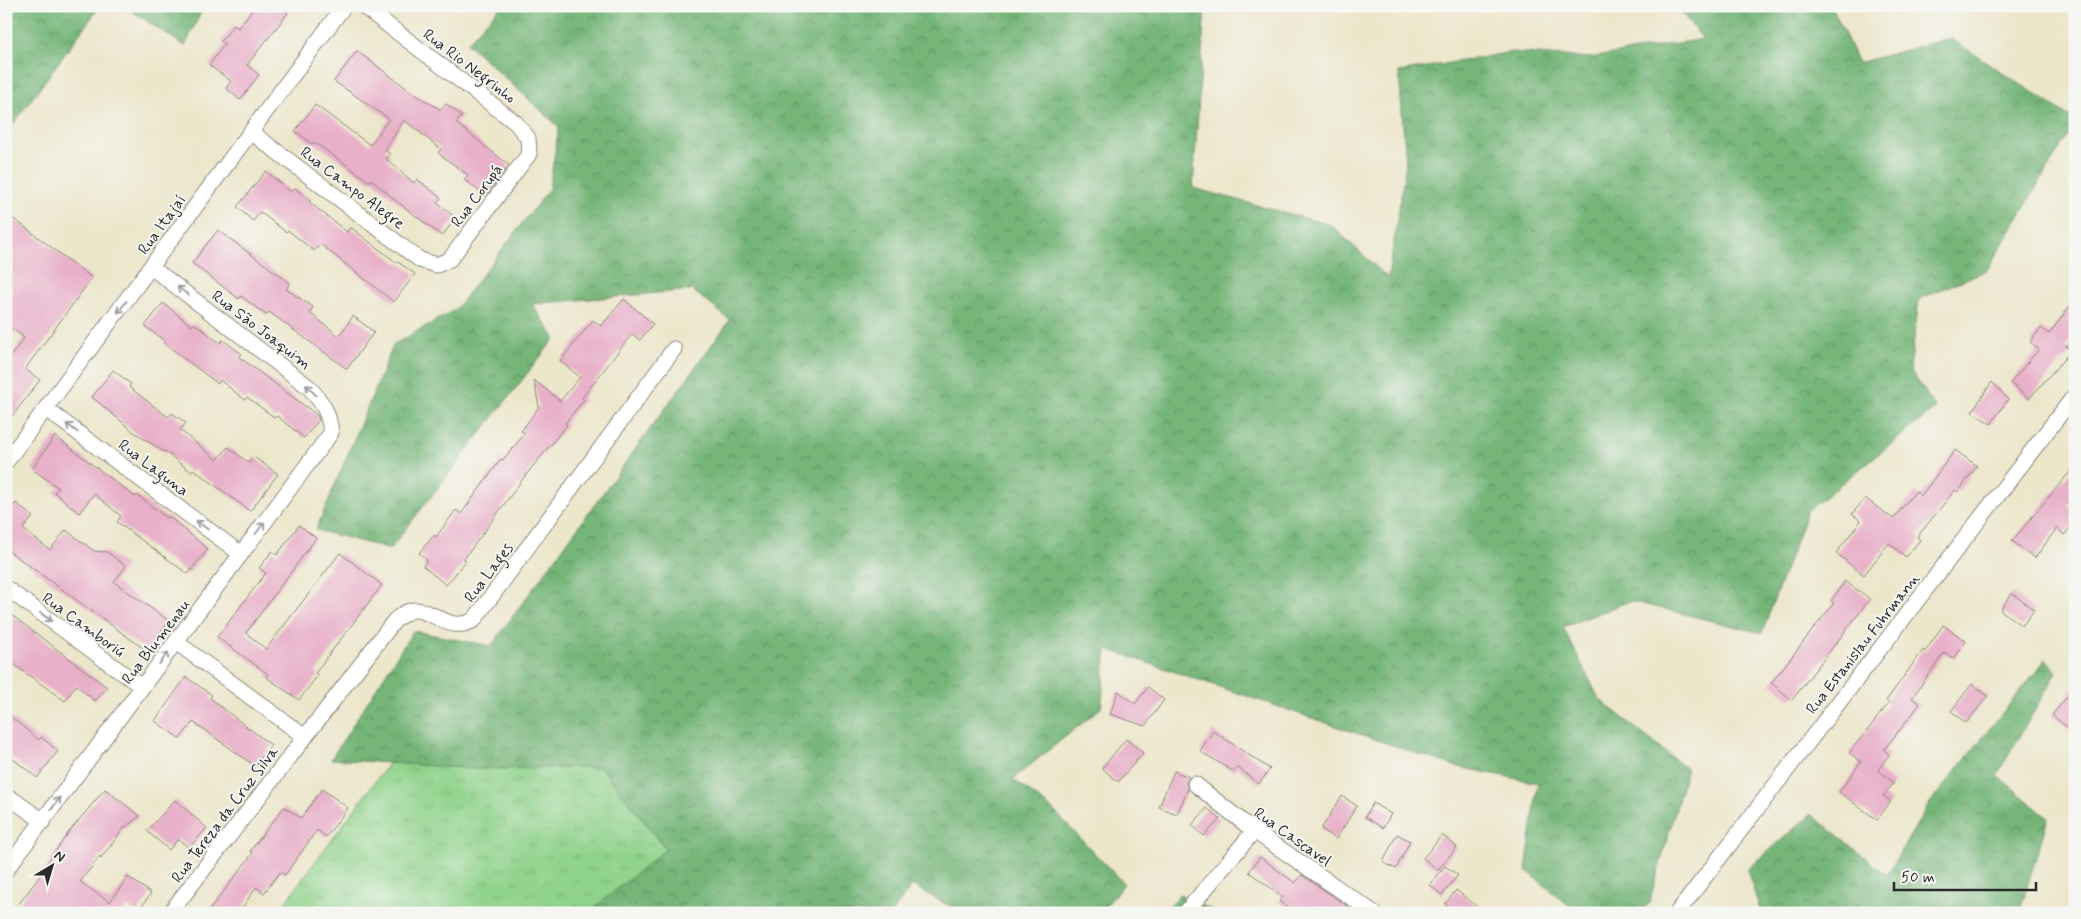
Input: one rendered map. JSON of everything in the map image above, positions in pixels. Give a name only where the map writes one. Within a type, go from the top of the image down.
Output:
[{"type":"street","name":"Rua Itajaí","points":[[6,462],[344,6]]},
{"type":"street","name":"Rua Rio Negrinho","points":[[363,6],[516,123],[528,138]]},
{"type":"street","name":"Rua Campo Alegre","points":[[251,132],[420,260],[436,265]]},
{"type":"street","name":"Rua Corupá","points":[[436,265],[450,259],[529,154],[528,138]]},
{"type":"street","name":"Rua São Joaquim","points":[[151,268],[310,388],[326,407],[330,419],[331,433]]},
{"type":"street","name":"Rua Lages","points":[[305,736],[395,620],[406,612],[416,610],[453,624],[464,625],[474,620],[674,349]]},
{"type":"street","name":"Rua Estanislau Fuhrmann","points":[[1677,913],[2075,395]]},
{"type":"street","name":"Rua Laguna","points":[[46,408],[241,554]]},
{"type":"street","name":"Rua Blumenau","points":[[6,870],[331,433]]},
{"type":"street","name":"Rua Camboriú","points":[[6,588],[142,687]]},
{"type":"street","points":[[176,642],[305,736]]},
{"type":"street","name":"Rua Tereza da Cruz Silva","points":[[170,913],[305,736]]},
{"type":"street","name":"Rua Cascavel","points":[[1194,784],[1254,831],[1374,913]]},
{"type":"street","points":[[6,795],[43,821]]},
{"type":"street","points":[[1185,913],[1254,831]]},
{"type":"green space","points":[[6,6],[100,6],[6,134]]},
{"type":"green space","points":[[124,6],[204,6],[185,46]]},
{"type":"green space","points":[[501,6],[1205,6],[1193,188],[1331,225],[1388,278],[1406,164],[1399,72],[1512,52],[1589,58],[1703,39],[1676,6],[1832,6],[1858,63],[1950,38],[2075,120],[2075,123],[1987,270],[1919,299],[1910,370],[1936,408],[1807,511],[1762,633],[1630,601],[1563,627],[1599,699],[1687,769],[1649,903],[1640,913],[1578,913],[1526,870],[1538,783],[1454,766],[1107,649],[1101,708],[1013,779],[1054,811],[1124,884],[1100,913],[962,913],[912,885],[892,913],[588,913],[666,849],[601,767],[476,769],[331,759],[413,631],[491,646],[730,320],[692,290],[532,304],[555,338],[390,549],[316,530],[394,344],[455,310],[549,189],[559,127],[467,43]]},
{"type":"green space","points":[[2046,659],[2057,672],[1997,775],[2048,818],[2019,913],[1761,913],[1747,870],[1811,814],[1887,875],[1929,804]]},
{"type":"green space","points":[[389,763],[601,767],[667,849],[596,913],[277,913]]},
{"type":"green space","points":[[1180,895],[1218,913],[1163,913]]},
{"type":"building","points":[[255,6],[279,6],[288,13],[247,65],[259,75],[240,100],[226,88],[231,81],[209,65],[225,44],[221,41],[234,25],[238,28]]},
{"type":"building","points":[[357,51],[413,93],[441,110],[446,104],[462,116],[456,123],[509,165],[486,196],[464,179],[468,175],[438,153],[441,149],[404,120],[385,150],[390,154],[386,159],[414,183],[417,179],[441,198],[437,203],[456,218],[442,236],[371,179],[370,182],[314,142],[312,144],[295,131],[315,105],[370,145],[389,119],[334,81]]},
{"type":"building","points":[[266,171],[291,192],[295,188],[310,200],[309,202],[347,232],[350,227],[397,263],[415,274],[394,302],[320,244],[314,251],[288,230],[286,232],[260,212],[253,221],[237,207]]},
{"type":"building","points":[[6,213],[92,278],[25,369],[40,380],[6,424],[6,362],[24,338],[6,324]]},
{"type":"building","points":[[218,230],[290,283],[286,289],[313,307],[310,313],[339,336],[353,316],[374,332],[347,369],[269,312],[266,315],[241,296],[239,299],[192,263]]},
{"type":"building","points":[[624,299],[653,324],[640,340],[632,334],[582,398],[584,400],[565,423],[567,425],[525,476],[464,559],[466,561],[446,585],[423,566],[427,560],[419,553],[434,535],[436,537],[456,510],[461,514],[501,459],[503,460],[525,433],[521,431],[539,407],[534,380],[560,401],[580,377],[560,361],[593,320],[601,326]]},
{"type":"building","points":[[2075,299],[2075,335],[2066,347],[2071,351],[2029,399],[2010,383],[2039,349],[2030,342],[2041,328],[2049,334]]},
{"type":"building","points":[[163,303],[192,326],[194,323],[220,343],[223,340],[242,354],[239,357],[317,415],[319,420],[304,438],[277,416],[275,418],[247,397],[245,400],[220,380],[218,384],[145,326]]},
{"type":"building","points":[[113,370],[131,384],[129,387],[168,417],[172,413],[186,423],[180,430],[217,460],[228,447],[249,463],[254,457],[278,474],[250,511],[193,469],[191,472],[165,451],[134,432],[92,397]]},
{"type":"building","points":[[1992,382],[2008,399],[1991,424],[1972,412]]},
{"type":"building","points":[[55,436],[135,497],[137,495],[167,518],[168,516],[208,549],[188,574],[117,522],[121,516],[94,494],[79,513],[54,492],[59,488],[32,469]]},
{"type":"building","points":[[1955,450],[1977,466],[1958,492],[1955,490],[1917,537],[1920,540],[1906,557],[1889,543],[1864,575],[1836,553],[1861,521],[1852,514],[1865,498],[1893,519],[1916,491],[1921,496]]},
{"type":"building","points":[[2075,466],[2075,496],[2067,504],[2075,511],[2075,523],[2064,535],[2057,528],[2035,558],[2012,541]]},
{"type":"building","points":[[16,503],[33,517],[23,529],[50,550],[66,530],[94,551],[107,552],[126,566],[114,582],[169,621],[147,651],[6,549],[6,515]]},
{"type":"building","points":[[299,525],[316,538],[246,633],[266,649],[340,553],[382,585],[315,673],[318,675],[299,700],[266,677],[268,674],[217,637],[266,573],[259,568],[272,551],[277,555]]},
{"type":"building","points":[[1845,581],[1870,599],[1792,700],[1771,683],[1834,603],[1831,601]]},
{"type":"building","points":[[2012,593],[2034,610],[2022,626],[2000,610]]},
{"type":"building","points":[[6,611],[107,687],[95,701],[76,685],[65,701],[6,659]]},
{"type":"building","points":[[1943,625],[1966,641],[1954,659],[1944,653],[1912,698],[1920,704],[1884,750],[1889,755],[1878,770],[1894,783],[1883,796],[1891,801],[1877,820],[1839,792],[1861,762],[1849,753],[1889,703],[1886,701],[1923,650],[1925,652]]},
{"type":"building","points":[[186,677],[212,695],[210,698],[271,745],[255,766],[193,722],[180,739],[155,721]]},
{"type":"building","points":[[1972,684],[1988,696],[1966,723],[1951,711]]},
{"type":"building","points":[[1148,687],[1164,700],[1145,726],[1110,714],[1118,691],[1135,704]]},
{"type":"building","points":[[2075,687],[2075,734],[2052,715]]},
{"type":"building","points":[[6,713],[39,740],[41,737],[58,751],[37,778],[6,753]]},
{"type":"building","points":[[1213,731],[1270,769],[1259,784],[1237,767],[1234,772],[1200,751]]},
{"type":"building","points":[[1126,739],[1143,753],[1118,782],[1102,768]]},
{"type":"building","points":[[1174,771],[1189,777],[1186,783],[1188,789],[1177,814],[1159,807]]},
{"type":"building","points":[[105,789],[140,816],[124,828],[80,882],[110,902],[128,877],[151,893],[137,913],[127,906],[123,911],[126,913],[12,913],[49,864],[47,863],[69,832]]},
{"type":"building","points":[[322,789],[348,808],[326,837],[317,830],[285,875],[280,872],[264,893],[256,887],[239,913],[207,913],[253,853],[250,851],[284,807],[301,818]]},
{"type":"building","points":[[1342,796],[1357,806],[1336,839],[1321,829]]},
{"type":"building","points":[[175,800],[207,828],[189,848],[178,839],[169,850],[147,831]]},
{"type":"building","points":[[1373,803],[1391,814],[1383,828],[1365,817]]},
{"type":"building","points":[[1207,808],[1220,819],[1204,836],[1192,825]]},
{"type":"building","points":[[1397,834],[1410,841],[1396,869],[1383,862]]},
{"type":"building","points":[[1442,835],[1457,847],[1438,870],[1423,858]]},
{"type":"building","points":[[1260,857],[1295,883],[1302,875],[1357,913],[1293,913],[1279,901],[1283,897],[1249,872]]},
{"type":"building","points":[[1445,866],[1458,875],[1442,895],[1430,885]]},
{"type":"building","points":[[1456,890],[1485,913],[1456,913],[1445,904]]}]
